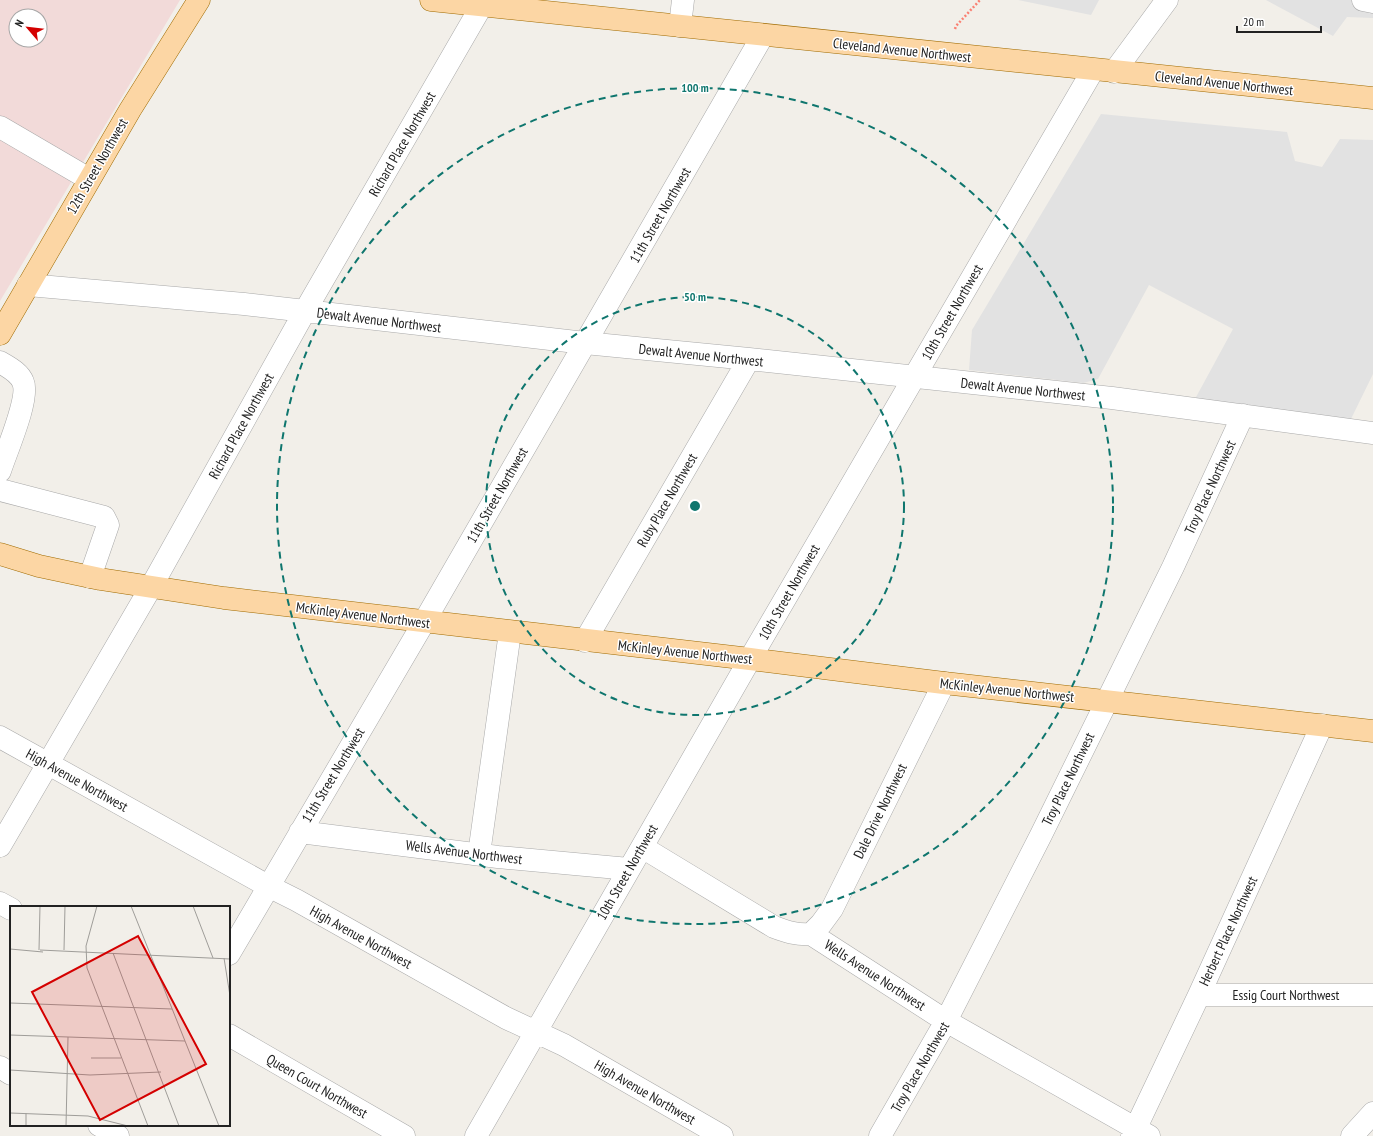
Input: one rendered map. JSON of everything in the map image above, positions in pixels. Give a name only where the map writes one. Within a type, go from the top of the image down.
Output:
[{"type":"main road","name":"12th Street Northwest","points":[[0,334],[130,110],[199,0]]},
{"type":"main road","name":"Cleveland Avenue Northwest","points":[[431,0],[482,5],[513,4],[680,26],[1373,98]]},
{"type":"main road","name":"McKinley Avenue Northwest","points":[[0,554],[39,566],[90,577],[231,599],[944,683],[1373,730]]},
{"type":"street","points":[[680,26],[683,0]]},
{"type":"street","name":"10th Street Northwest","points":[[476,1136],[914,377],[1104,71],[1167,0]]},
{"type":"street","points":[[1363,0],[1373,2]]},
{"type":"street","name":"Richard Place Northwest","points":[[0,846],[151,587],[305,311],[482,5]]},
{"type":"street","name":"11th Street Northwest","points":[[230,952],[424,622],[763,35]]},
{"type":"street","points":[[0,127],[89,179]]},
{"type":"street","name":"Dewalt Avenue Northwest","points":[[28,285],[244,304],[585,344],[749,359],[1156,403],[1373,433]]},
{"type":"street","name":"Ruby Place Northwest","points":[[585,641],[749,359]]},
{"type":"street","points":[[0,362],[17,373],[24,382],[24,402],[0,471]]},
{"type":"street","name":"Troy Place Northwest","points":[[880,1136],[946,1021],[1041,835],[1173,567],[1243,415]]},
{"type":"street","points":[[0,490],[104,517],[108,525],[90,577]]},
{"type":"street","points":[[480,854],[510,632]]},
{"type":"street","name":"Dale Drive Northwest","points":[[811,934],[821,924],[832,909],[944,683]]},
{"type":"street","name":"Herbert Place Northwest","points":[[1139,1134],[1199,995],[1322,725]]},
{"type":"street","name":"High Avenue Northwest","points":[[0,737],[268,886],[296,900],[506,1018],[564,1046],[722,1136]]},
{"type":"street","name":"Wells Avenue Northwest","points":[[300,832],[480,854],[629,869]]},
{"type":"street","name":"Wells Avenue Northwest","points":[[642,847],[774,927],[799,935],[811,934],[946,1021],[1139,1134]]},
{"type":"street","points":[[0,902],[10,908]]},
{"type":"street","name":"Essig Court Northwest","points":[[1199,995],[1373,995]]},
{"type":"street","name":"Queen Court Northwest","points":[[230,1036],[404,1136]]},
{"type":"street","points":[[0,1067],[10,1073]]},
{"type":"street","points":[[1352,1136],[1373,1114]]},
{"type":"street","points":[[101,1126],[118,1136]]},
{"type":"street","points":[[124,1136],[129,1126]]},
{"type":"path","points":[[946,54],[956,26],[980,0]]},
{"type":"shaded area","points":[[0,0],[180,0],[0,301]]},
{"type":"shaded area","points":[[1018,0],[1099,0],[1091,15]]},
{"type":"shaded area","points":[[1266,0],[1373,0],[1373,18],[1347,17],[1333,36]]},
{"type":"shaded area","points":[[1101,114],[1287,132],[1295,161],[1322,167],[1340,139],[1373,140],[1373,374],[1350,421],[1195,399],[1233,329],[1149,285],[1098,379],[1083,383],[969,370],[972,330]]}]
